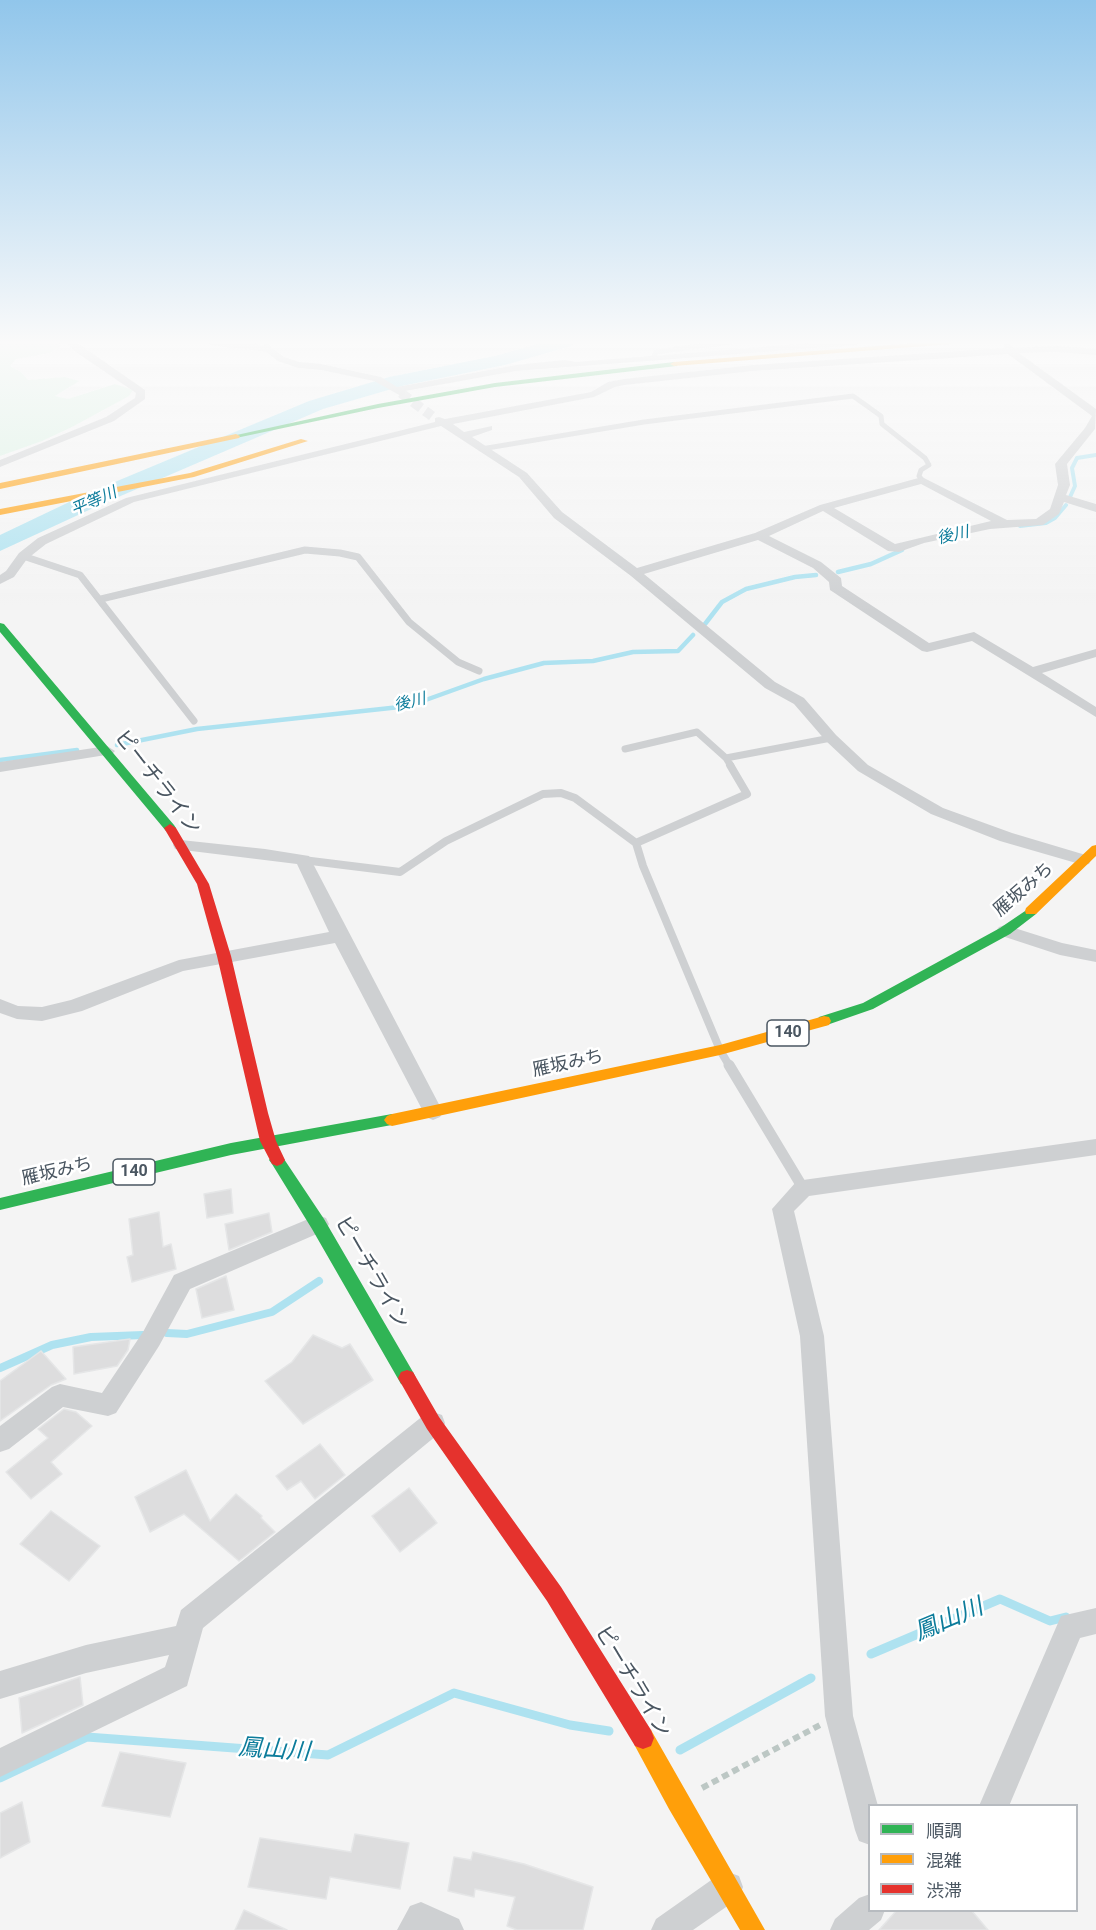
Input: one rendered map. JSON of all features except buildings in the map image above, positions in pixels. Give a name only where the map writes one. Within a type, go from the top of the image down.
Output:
[{"type":"main road","points":[[83,454],[202,432]]},
{"type":"main road","points":[[0,486],[254,432]]},
{"type":"main road","points":[[0,512],[43,506],[191,475],[312,438]]},
{"type":"main road","points":[[0,474],[50,460],[38,459],[25,454]]},
{"type":"main road","name":"ピーチライン","points":[[0,626],[175,834],[203,884],[224,956],[268,1142],[281,1168],[318,1224],[434,1423],[554,1594],[638,1728],[677,1801],[753,1930]]},
{"type":"main road","name":"雁坂みち","points":[[0,1204],[268,1142],[433,1112],[720,1050],[799,1030],[868,1006],[1005,931],[1023,919],[1096,849]]},
{"type":"street","points":[[0,464],[78,432]]},
{"type":"street","points":[[0,580],[10,574],[23,556],[49,537],[130,500],[387,432]]},
{"type":"street","points":[[456,432],[523,475],[558,515],[635,573],[770,685],[799,701],[831,738],[863,768],[937,811],[1006,837],[1083,860]]},
{"type":"street","points":[[462,436],[475,432]]},
{"type":"street","points":[[824,507],[892,548],[972,528],[1039,522],[1055,511],[1064,485],[1061,464],[1087,432]]},
{"type":"street","points":[[635,573],[759,536],[824,507],[922,480],[1003,524]]},
{"type":"street","points":[[1061,497],[1096,508]]},
{"type":"street","points":[[759,536],[817,565],[836,581],[835,587],[927,648],[974,636],[1096,713]]},
{"type":"street","points":[[1030,672],[1096,653]]},
{"type":"street","points":[[0,767],[107,751]]},
{"type":"street","points":[[181,845],[303,860],[340,936],[433,1112]]},
{"type":"street","points":[[1005,931],[1059,949],[1096,956]]},
{"type":"street","points":[[0,1006],[17,1012],[42,1014],[75,1006],[179,966],[340,936]]},
{"type":"street","points":[[868,1823],[839,1716],[812,1336],[783,1209],[803,1188],[1096,1148]]},
{"type":"street","points":[[0,1441],[60,1395],[108,1405],[151,1339],[182,1282],[318,1224]]},
{"type":"street","points":[[0,1763],[177,1676],[191,1620],[434,1423]]},
{"type":"street","points":[[995,1804],[1071,1626],[1096,1621]]},
{"type":"street","points":[[0,1685],[86,1659],[187,1637]]},
{"type":"street","points":[[667,1930],[728,1887]]},
{"type":"street","points":[[846,1930],[868,1911]]},
{"type":"street","points":[[413,1930],[421,1917],[448,1930]]},
{"type":"lane","points":[[481,449],[583,432]]},
{"type":"lane","points":[[892,432],[925,458],[929,465],[921,470],[919,476],[922,480]]},
{"type":"lane","points":[[101,599],[305,550],[340,553],[358,558],[410,622],[458,662],[479,671]]},
{"type":"lane","points":[[23,556],[80,576],[101,599],[194,721]]},
{"type":"lane","points":[[626,749],[697,732],[726,758],[747,794],[636,843]]},
{"type":"lane","points":[[726,758],[831,738]]},
{"type":"lane","points":[[303,860],[400,872],[446,841],[543,794],[561,793],[575,798],[636,843],[693,990],[720,1050],[803,1188]]},
{"type":"path","points":[[677,1801],[839,1716]]},
{"type":"green space","points":[[0,432],[61,432],[42,441],[0,456]]},
{"type":"waterway","name":"平等川","points":[[0,544],[94,499],[252,432]]},
{"type":"waterway","name":"後川","points":[[1070,497],[1075,486],[1072,468],[1077,458],[1096,455]]},
{"type":"waterway","name":"後川","points":[[1020,526],[1046,523],[1055,518],[1066,505]]},
{"type":"waterway","name":"後川","points":[[838,572],[871,564],[902,550]]},
{"type":"waterway","name":"後川","points":[[705,624],[722,602],[746,589],[795,577],[816,575]]},
{"type":"waterway","name":"後川","points":[[117,745],[197,729],[409,706],[484,679],[544,663],[593,661],[633,652],[678,651],[693,635]]},
{"type":"waterway","name":"後川","points":[[0,760],[77,750]]},
{"type":"waterway","points":[[167,1333],[187,1334],[272,1312],[319,1281]]},
{"type":"waterway","points":[[0,1368],[52,1345],[91,1337],[143,1335]]},
{"type":"waterway","name":"鳳山川","points":[[871,1654],[1000,1599],[1050,1621],[1066,1617]]},
{"type":"waterway","name":"鳳山川","points":[[680,1750],[811,1678]]},
{"type":"waterway","name":"鳳山川","points":[[0,1778],[87,1737],[328,1755],[454,1693],[570,1725],[609,1731]]},
{"type":"traffic: fast","points":[[236,436],[255,432]]},
{"type":"traffic: fast","points":[[0,626],[170,828]]},
{"type":"traffic: fast","points":[[824,1021],[868,1006],[1005,931],[1031,911]]},
{"type":"traffic: fast","points":[[0,1204],[231,1149],[392,1120]]},
{"type":"traffic: fast","points":[[277,1160],[318,1224],[407,1378]]},
{"type":"traffic: slow","points":[[0,486],[236,436]]},
{"type":"traffic: slow","points":[[0,512],[191,475],[304,441]]},
{"type":"traffic: slow","points":[[1031,911],[1096,849]]},
{"type":"traffic: slow","points":[[392,1120],[720,1050],[824,1021]]},
{"type":"traffic: slow","points":[[643,1738],[677,1801],[753,1930]]},
{"type":"traffic: jam","points":[[170,828],[203,884],[224,956],[260,1113],[268,1141],[277,1160]]},
{"type":"traffic: jam","points":[[407,1378],[433,1423],[554,1594],[643,1738]]}]
